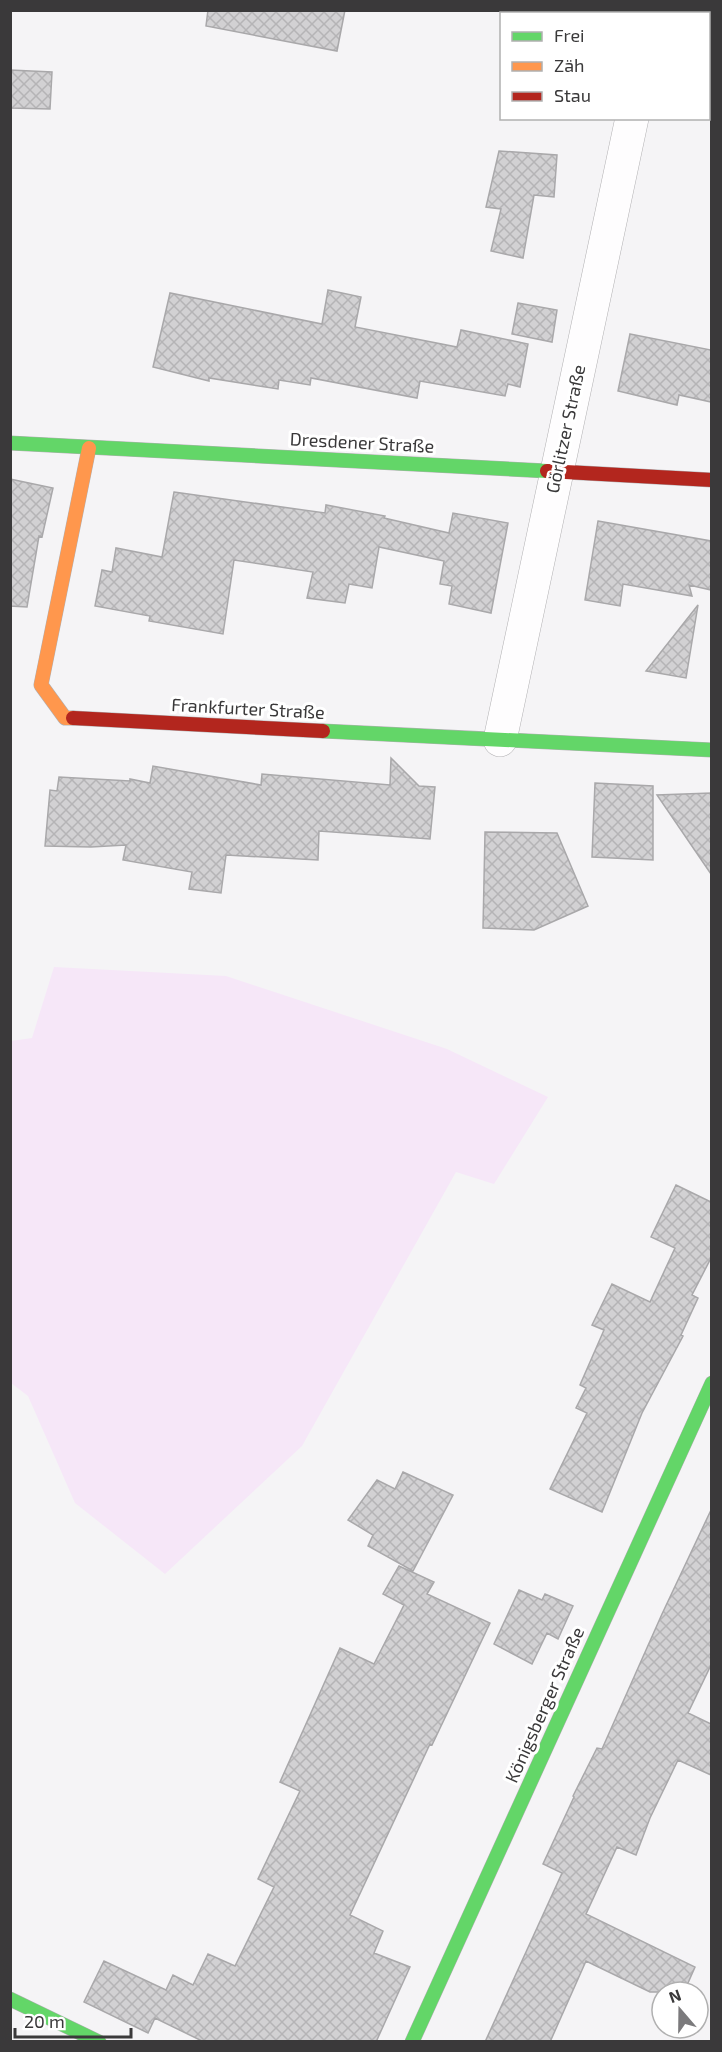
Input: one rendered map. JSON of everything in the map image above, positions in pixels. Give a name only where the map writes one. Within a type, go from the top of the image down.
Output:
[{"type":"street","name":"Görlitzer Straße","points":[[500,740],[632,120]]},
{"type":"street","name":"Dresdener Straße","points":[[10,442],[711,480]]},
{"type":"street","name":"Frankfurter Straße","points":[[89,448],[41,685],[65,718],[711,750]]},
{"type":"street","name":"Königsberger Straße","points":[[412,2042],[711,1383]]},
{"type":"street","points":[[10,1999],[99,2042]]},
{"type":"shaded area","points":[[54,967],[226,976],[447,1049],[548,1097],[494,1184],[456,1172],[302,1446],[165,1574],[75,1503],[28,1396],[11,1383],[11,1041],[32,1038]]},
{"type":"building","points":[[208,10],[345,10],[337,51],[206,26]]},
{"type":"building","points":[[10,70],[52,72],[50,109],[10,108]]},
{"type":"building","points":[[499,151],[557,155],[554,197],[534,195],[523,258],[491,251],[501,209],[486,207]]},
{"type":"building","points":[[328,290],[361,297],[355,327],[457,347],[461,330],[528,344],[520,387],[508,384],[505,396],[420,381],[417,398],[311,378],[310,385],[279,380],[278,389],[209,378],[209,381],[153,367],[170,293],[322,324]]},
{"type":"building","points":[[518,303],[557,310],[552,342],[512,334]]},
{"type":"building","points":[[630,334],[711,350],[711,402],[679,395],[677,405],[618,391]]},
{"type":"building","points":[[10,479],[53,488],[42,537],[39,536],[27,607],[10,606]]},
{"type":"building","points":[[174,492],[325,513],[326,505],[385,516],[384,518],[449,533],[453,513],[508,523],[491,613],[449,604],[452,586],[440,584],[444,561],[379,547],[372,588],[349,584],[345,603],[307,598],[313,572],[234,560],[223,634],[149,621],[150,616],[95,606],[102,570],[112,572],[116,548],[162,557]]},
{"type":"building","points":[[598,521],[711,541],[711,590],[689,585],[692,596],[623,584],[620,606],[585,600]]},
{"type":"building","points":[[698,605],[686,678],[646,671]]},
{"type":"building","points":[[391,758],[419,786],[435,787],[430,839],[319,831],[318,860],[226,855],[221,893],[189,889],[192,872],[123,860],[126,845],[45,846],[50,790],[57,791],[59,777],[130,781],[130,779],[150,783],[153,766],[261,785],[262,774],[390,785]]},
{"type":"building","points":[[595,783],[653,786],[653,860],[592,857]]},
{"type":"building","points":[[711,793],[711,874],[657,795]]},
{"type":"building","points":[[485,832],[557,833],[588,906],[534,930],[483,928]]},
{"type":"building","points":[[676,1185],[711,1202],[711,1258],[692,1295],[698,1298],[681,1335],[683,1336],[642,1413],[602,1512],[550,1489],[587,1413],[576,1408],[586,1388],[580,1385],[604,1330],[592,1325],[612,1284],[650,1302],[675,1248],[651,1237]]},
{"type":"building","points":[[403,1472],[453,1495],[413,1571],[368,1546],[373,1535],[348,1520],[377,1480],[395,1489]]},
{"type":"building","points":[[711,1510],[711,1665],[688,1713],[711,1724],[711,1775],[678,1760],[650,1818],[636,1855],[617,1847],[586,1914],[695,1967],[689,1980],[650,1980],[650,1992],[586,1961],[550,2042],[485,2042],[562,1873],[543,1864],[597,1748],[602,1749]]},
{"type":"building","points":[[399,1566],[434,1582],[427,1594],[490,1623],[350,1915],[383,1931],[374,1953],[410,1967],[376,2042],[204,2042],[155,2018],[148,2033],[84,2002],[104,1961],[166,1990],[173,1975],[193,1985],[208,1954],[235,1966],[274,1887],[258,1879],[300,1791],[280,1782],[340,1648],[374,1664],[404,1605],[383,1594]]},
{"type":"building","points":[[519,1590],[542,1600],[545,1594],[573,1606],[558,1639],[547,1633],[532,1664],[494,1644]]},
{"type":"traffic: fast","points":[[10,443],[547,471]]},
{"type":"traffic: fast","points":[[323,731],[712,750]]},
{"type":"traffic: fast","points":[[412,2042],[712,1383]]},
{"type":"traffic: fast","points":[[10,1999],[99,2042]]},
{"type":"traffic: slow","points":[[73,718],[65,718],[41,685],[89,448]]},
{"type":"traffic: jam","points":[[547,471],[712,480]]},
{"type":"traffic: jam","points":[[73,718],[323,731]]}]
